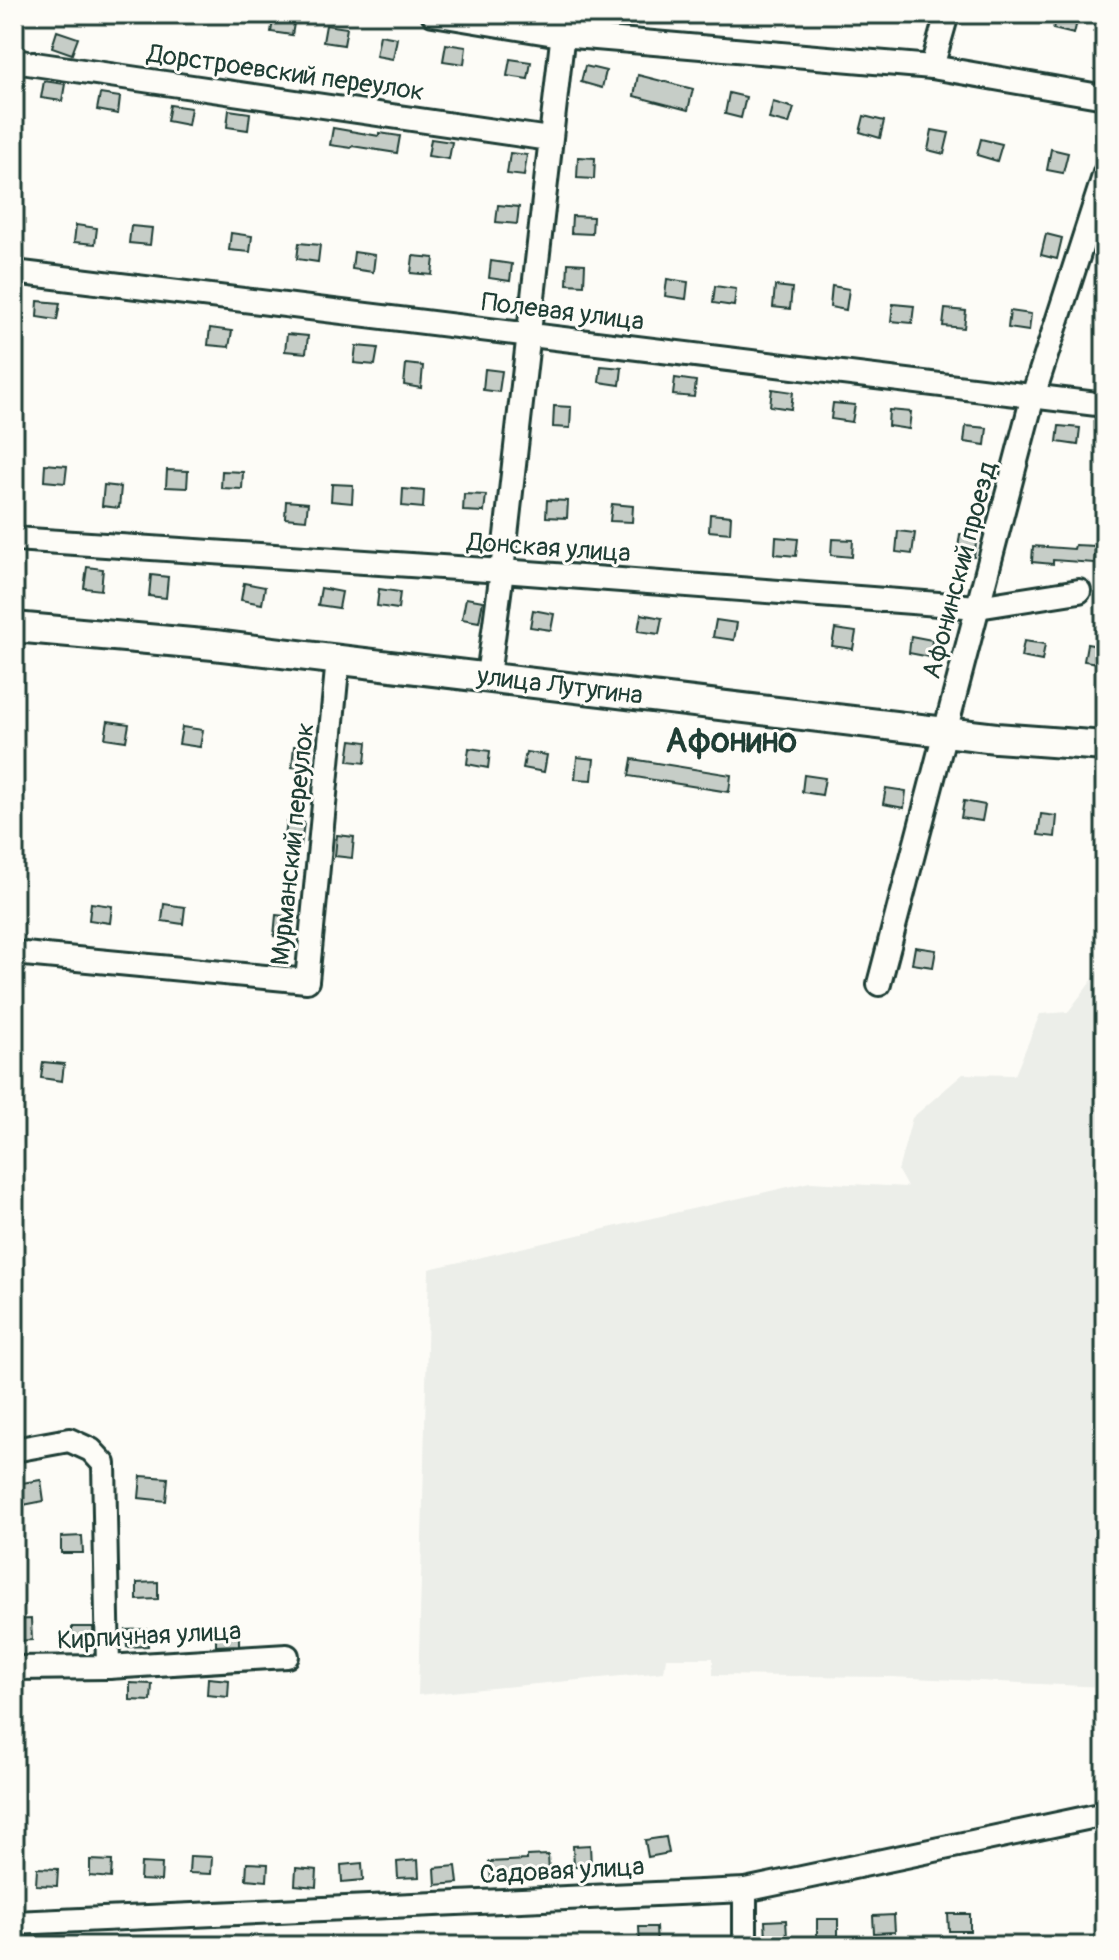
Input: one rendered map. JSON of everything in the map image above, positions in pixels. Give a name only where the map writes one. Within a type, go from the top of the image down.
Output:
[{"type":"main road","name":"улица Лутугина","points":[[14,627],[338,659],[996,738],[1105,746]]},
{"type":"street","points":[[433,14],[563,24],[932,67],[1105,97]]},
{"type":"street","points":[[932,67],[947,14]]},
{"type":"street","points":[[488,676],[563,24]]},
{"type":"street","name":"Дорстроевский переулок","points":[[14,61],[549,139]]},
{"type":"street","name":"Афонинский проезд","points":[[879,984],[1033,396],[1105,173]]},
{"type":"street","name":"Полевая улица","points":[[14,272],[1105,405]]},
{"type":"street","name":"Донская улица","points":[[14,539],[502,571],[978,607],[1079,591]]},
{"type":"street","name":"Мурманский переулок","points":[[14,953],[307,981],[338,659]]},
{"type":"street","points":[[14,1450],[69,1440],[91,1450],[104,1464],[108,1667]]},
{"type":"street","name":"Кирпичная улица","points":[[14,1668],[108,1667],[287,1656]]},
{"type":"street","name":"Садовая улица","points":[[14,1923],[745,1890],[1105,1814]]},
{"type":"street","points":[[745,1890],[745,1946]]},
{"type":"shaded area","points":[[1105,963],[1105,1687],[891,1677],[713,1675],[713,1658],[666,1658],[664,1672],[418,1695],[429,1269],[810,1182],[907,1187],[898,1171],[912,1118],[963,1074],[1015,1075],[1040,1014],[1068,1012]]},
{"type":"building","points":[[1057,14],[1078,17],[1074,34],[1053,29]]},
{"type":"building","points":[[274,15],[295,18],[292,35],[271,32]]},
{"type":"building","points":[[326,25],[347,28],[344,45],[323,42]]},
{"type":"building","points":[[57,31],[78,38],[72,54],[52,47]]},
{"type":"building","points":[[380,35],[397,38],[393,59],[376,56]]},
{"type":"building","points":[[446,44],[466,47],[464,64],[443,61]]},
{"type":"building","points":[[510,59],[531,62],[528,79],[507,76]]},
{"type":"building","points":[[585,66],[606,71],[602,88],[581,82]]},
{"type":"building","points":[[638,75],[693,89],[688,110],[634,96]]},
{"type":"building","points":[[44,81],[65,84],[62,101],[41,98]]},
{"type":"building","points":[[729,93],[746,97],[741,118],[725,114]]},
{"type":"building","points":[[100,94],[120,97],[118,114],[97,110]]},
{"type":"building","points":[[773,102],[794,108],[789,124],[769,119]]},
{"type":"building","points":[[170,105],[191,108],[188,125],[167,121]]},
{"type":"building","points":[[229,110],[250,113],[248,130],[227,127]]},
{"type":"building","points":[[864,116],[884,121],[880,138],[860,132]]},
{"type":"building","points":[[333,128],[379,136],[379,133],[400,136],[397,153],[330,145]]},
{"type":"building","points":[[932,130],[949,133],[944,154],[928,150]]},
{"type":"building","points":[[431,139],[452,142],[449,159],[428,156]]},
{"type":"building","points":[[981,139],[1002,144],[997,161],[977,155]]},
{"type":"building","points":[[1051,149],[1068,153],[1063,173],[1047,170]]},
{"type":"building","points":[[510,153],[527,155],[524,176],[507,174]]},
{"type":"building","points":[[578,157],[595,158],[594,179],[577,178]]},
{"type":"building","points":[[498,205],[519,207],[517,224],[496,222]]},
{"type":"building","points":[[572,216],[593,217],[592,234],[571,233]]},
{"type":"building","points":[[76,225],[97,228],[95,244],[74,242]]},
{"type":"building","points":[[131,226],[152,228],[150,245],[129,243]]},
{"type":"building","points":[[231,233],[252,236],[250,252],[229,250]]},
{"type":"building","points":[[1046,234],[1062,238],[1057,259],[1041,255]]},
{"type":"building","points":[[299,243],[320,245],[318,262],[297,259]]},
{"type":"building","points":[[354,252],[375,255],[373,272],[352,269]]},
{"type":"building","points":[[413,256],[434,258],[432,275],[411,273]]},
{"type":"building","points":[[491,261],[512,264],[510,281],[489,278]]},
{"type":"building","points":[[568,263],[585,264],[584,285],[567,284]]},
{"type":"building","points":[[667,279],[688,282],[686,299],[665,296]]},
{"type":"building","points":[[715,286],[736,289],[734,306],[713,303]]},
{"type":"building","points":[[775,286],[792,288],[790,309],[773,307]]},
{"type":"building","points":[[832,286],[849,289],[846,310],[830,307]]},
{"type":"building","points":[[38,301],[60,303],[57,320],[37,317]]},
{"type":"building","points":[[893,304],[914,306],[912,323],[891,321]]},
{"type":"building","points":[[945,309],[966,311],[964,328],[943,326]]},
{"type":"building","points":[[1010,311],[1031,314],[1029,331],[1008,328]]},
{"type":"building","points":[[210,328],[232,331],[229,347],[208,345]]},
{"type":"building","points":[[287,334],[308,336],[306,353],[285,351]]},
{"type":"building","points":[[356,346],[378,348],[375,365],[354,363]]},
{"type":"building","points":[[406,364],[423,366],[421,388],[404,385]]},
{"type":"building","points":[[601,366],[622,368],[620,385],[599,382]]},
{"type":"building","points":[[485,369],[502,371],[499,392],[483,390]]},
{"type":"building","points":[[675,378],[696,381],[694,397],[673,395]]},
{"type":"building","points":[[772,389],[793,392],[791,409],[770,406]]},
{"type":"building","points":[[833,403],[855,405],[852,422],[831,419]]},
{"type":"building","points":[[554,406],[571,407],[570,428],[553,427]]},
{"type":"building","points":[[889,410],[911,412],[909,429],[888,426]]},
{"type":"building","points":[[966,426],[987,428],[985,445],[964,442]]},
{"type":"building","points":[[1059,426],[1080,428],[1078,445],[1057,442]]},
{"type":"building","points":[[45,464],[67,466],[65,483],[44,481]]},
{"type":"building","points":[[167,470],[188,471],[187,488],[166,487]]},
{"type":"building","points":[[222,471],[243,472],[242,489],[221,488]]},
{"type":"building","points":[[332,484],[353,485],[352,503],[331,501]]},
{"type":"building","points":[[104,485],[121,487],[119,508],[102,506]]},
{"type":"building","points":[[403,489],[424,491],[423,508],[402,506]]},
{"type":"building","points":[[464,494],[486,495],[484,512],[463,511]]},
{"type":"building","points":[[547,500],[568,501],[567,518],[546,517]]},
{"type":"building","points":[[286,501],[308,503],[306,520],[285,518]]},
{"type":"building","points":[[612,504],[633,506],[632,522],[610,521]]},
{"type":"building","points":[[710,514],[731,516],[730,533],[709,531]]},
{"type":"building","points":[[898,531],[915,533],[912,554],[896,552]]},
{"type":"building","points":[[960,534],[977,536],[974,557],[957,555]]},
{"type":"building","points":[[776,537],[798,539],[796,556],[775,554]]},
{"type":"building","points":[[832,539],[853,540],[852,557],[831,555]]},
{"type":"building","points":[[1075,545],[1096,546],[1094,563],[1032,562],[1033,546],[1074,549]]},
{"type":"building","points":[[87,567],[103,569],[101,590],[84,588]]},
{"type":"building","points":[[151,575],[168,577],[166,598],[149,596]]},
{"type":"building","points":[[244,583],[265,587],[262,604],[241,600]]},
{"type":"building","points":[[321,588],[342,592],[339,608],[318,605]]},
{"type":"building","points":[[379,589],[400,592],[398,609],[377,606]]},
{"type":"building","points":[[466,598],[483,601],[479,622],[462,619]]},
{"type":"building","points":[[533,610],[554,614],[551,630],[530,627]]},
{"type":"building","points":[[641,614],[662,618],[659,634],[638,631]]},
{"type":"building","points":[[716,620],[737,623],[734,640],[713,637]]},
{"type":"building","points":[[835,629],[856,632],[853,649],[832,646]]},
{"type":"building","points":[[911,636],[932,640],[930,657],[909,653]]},
{"type":"building","points":[[1024,641],[1045,644],[1042,661],[1021,657]]},
{"type":"building","points":[[1087,644],[1105,647],[1105,664],[1084,661]]},
{"type":"building","points":[[108,721],[129,724],[126,741],[105,738]]},
{"type":"building","points":[[182,727],[203,730],[200,747],[179,744]]},
{"type":"building","points":[[351,740],[367,742],[365,763],[348,761]]},
{"type":"building","points":[[294,746],[311,748],[309,769],[292,767]]},
{"type":"building","points":[[469,748],[490,751],[488,768],[467,764]]},
{"type":"building","points":[[526,752],[547,755],[544,772],[523,768]]},
{"type":"building","points":[[577,757],[594,759],[592,780],[575,779]]},
{"type":"building","points":[[632,759],[731,775],[729,792],[629,776]]},
{"type":"building","points":[[804,775],[825,778],[822,795],[802,792]]},
{"type":"building","points":[[886,788],[906,791],[904,808],[883,804]]},
{"type":"building","points":[[964,801],[985,805],[982,821],[961,818]]},
{"type":"building","points":[[1041,814],[1057,816],[1055,837],[1038,835]]},
{"type":"building","points":[[287,822],[304,823],[301,845],[284,843]]},
{"type":"building","points":[[337,835],[354,837],[352,858],[335,856]]},
{"type":"building","points":[[91,903],[112,906],[110,923],[89,920]]},
{"type":"building","points":[[164,904],[185,907],[183,924],[162,921]]},
{"type":"building","points":[[276,915],[293,917],[291,938],[274,936]]},
{"type":"building","points":[[915,947],[936,950],[933,967],[912,964]]},
{"type":"building","points":[[43,1062],[64,1064],[62,1081],[41,1078]]},
{"type":"building","points":[[141,1476],[168,1478],[166,1501],[139,1498]]},
{"type":"building","points":[[41,1480],[44,1501],[18,1506],[15,1484]]},
{"type":"building","points":[[82,1536],[83,1553],[61,1553],[61,1537]]},
{"type":"building","points":[[158,1582],[158,1599],[137,1600],[137,1583]]},
{"type":"building","points":[[31,1619],[32,1640],[15,1641],[14,1620]]},
{"type":"building","points":[[72,1627],[93,1627],[94,1644],[72,1644]]},
{"type":"building","points":[[147,1629],[148,1646],[127,1647],[126,1630]]},
{"type":"building","points":[[239,1631],[239,1645],[216,1646],[216,1632]]},
{"type":"building","points":[[208,1678],[229,1680],[228,1697],[207,1695]]},
{"type":"building","points":[[130,1683],[152,1684],[151,1701],[130,1700]]},
{"type":"building","points":[[666,1837],[669,1853],[648,1857],[645,1840]]},
{"type":"building","points":[[590,1845],[591,1867],[574,1867],[573,1846]]},
{"type":"building","points":[[548,1855],[549,1872],[512,1874],[512,1878],[491,1879],[489,1862],[527,1860],[527,1856]]},
{"type":"building","points":[[190,1856],[212,1857],[211,1874],[189,1873]]},
{"type":"building","points":[[90,1860],[112,1861],[111,1878],[90,1876]]},
{"type":"building","points":[[418,1860],[419,1877],[398,1878],[397,1862]]},
{"type":"building","points":[[141,1863],[162,1864],[161,1881],[140,1880]]},
{"type":"building","points":[[247,1863],[268,1864],[267,1881],[246,1879]]},
{"type":"building","points":[[362,1863],[363,1880],[342,1882],[341,1865]]},
{"type":"building","points":[[456,1866],[458,1883],[436,1885],[435,1868]]},
{"type":"building","points":[[37,1868],[58,1869],[57,1886],[36,1885]]},
{"type":"building","points":[[296,1868],[317,1870],[316,1887],[295,1885]]},
{"type":"building","points":[[948,1914],[970,1914],[970,1931],[949,1931]]},
{"type":"building","points":[[894,1915],[895,1932],[874,1933],[873,1916]]},
{"type":"building","points":[[817,1919],[838,1919],[838,1936],[817,1936]]},
{"type":"building","points":[[786,1920],[787,1937],[766,1938],[765,1921]]},
{"type":"building","points":[[639,1927],[656,1927],[657,1946],[640,1946]]},
{"type":"district","name":"Афонино","points":[[731,740]]}]
